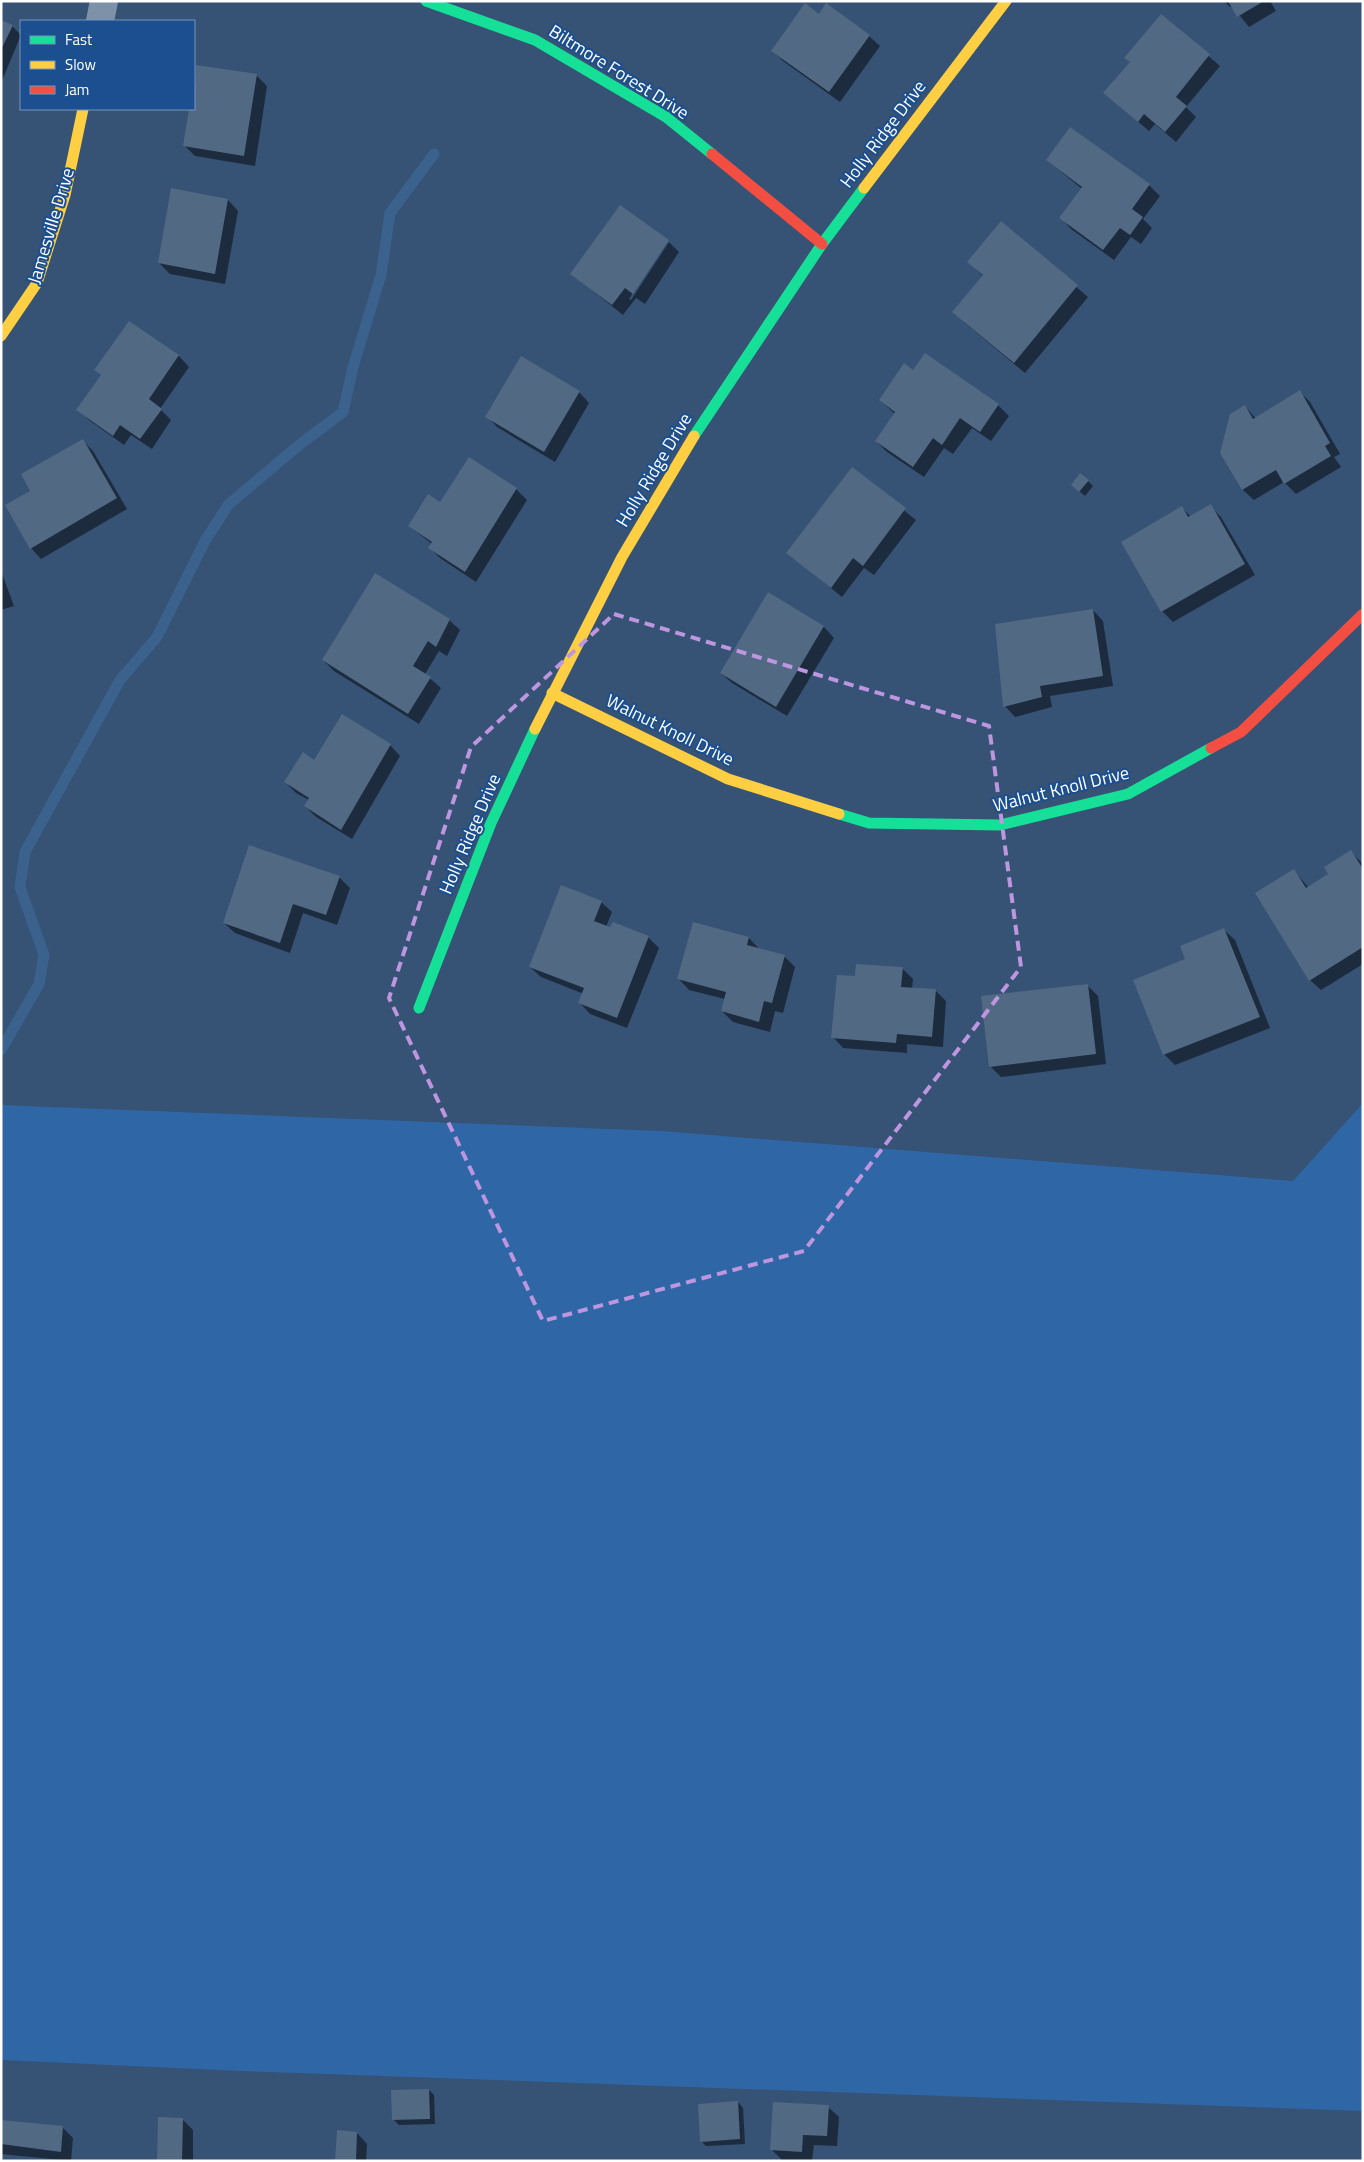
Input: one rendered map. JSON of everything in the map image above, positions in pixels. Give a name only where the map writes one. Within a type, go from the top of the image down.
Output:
[{"type":"street","points":[[100,20],[104,1]]},
{"type":"street","name":"Biltmore Forest Drive","points":[[426,1],[535,40],[666,118],[822,244]]},
{"type":"street","name":"Holly Ridge Drive","points":[[419,1008],[491,823],[552,693],[622,557],[677,464],[822,244],[1006,1]]},
{"type":"street","name":"Jamesville Drive","points":[[1,336],[37,283],[64,195],[83,110]]},
{"type":"street","name":"Walnut Knoll Drive","points":[[552,693],[728,779],[868,823],[1000,825],[1128,794],[1241,732],[1363,614]]},
{"type":"highlighted area","points":[[614,614],[989,726],[1021,967],[804,1251],[543,1321],[389,998],[471,747]]},
{"type":"shaded area","points":[[1363,1103],[1363,2111],[241,2071],[1,2060],[1,1105],[661,1131],[1293,1181]]},
{"type":"building","points":[[1228,1],[1264,1],[1237,17]]},
{"type":"building","points":[[805,3],[819,14],[826,3],[870,35],[829,92],[771,51]]},
{"type":"building","points":[[1161,14],[1210,54],[1176,97],[1187,106],[1165,132],[1144,114],[1138,122],[1103,93],[1130,62],[1124,58]]},
{"type":"building","points":[[1,20],[13,25],[1,50]]},
{"type":"building","points":[[196,65],[257,74],[244,156],[183,146],[189,110],[195,110]]},
{"type":"building","points":[[1070,127],[1150,184],[1132,209],[1143,217],[1130,235],[1120,228],[1103,250],[1059,218],[1082,187],[1046,160]]},
{"type":"building","points":[[171,188],[228,199],[215,274],[158,263]]},
{"type":"building","points":[[620,205],[669,240],[633,294],[625,288],[612,305],[570,274]]},
{"type":"building","points":[[1001,221],[1078,285],[1014,363],[952,312],[983,275],[967,262]]},
{"type":"building","points":[[129,321],[179,355],[149,399],[162,409],[140,439],[120,425],[113,436],[76,410],[101,375],[94,370]]},
{"type":"building","points":[[925,353],[999,404],[980,432],[960,418],[942,445],[933,438],[913,467],[875,441],[895,412],[879,400],[904,363],[913,370]]},
{"type":"building","points":[[521,356],[580,391],[544,452],[485,417]]},
{"type":"building","points":[[1300,390],[1330,443],[1325,446],[1331,456],[1284,484],[1276,470],[1242,490],[1220,453],[1230,414],[1245,405],[1253,419]]},
{"type":"building","points":[[83,439],[117,498],[30,549],[5,505],[30,491],[21,474]]},
{"type":"building","points":[[469,457],[517,488],[465,572],[428,548],[432,542],[408,526],[428,494],[440,502]]},
{"type":"building","points":[[852,467],[906,508],[863,566],[853,558],[831,588],[786,553]]},
{"type":"building","points":[[1080,473],[1089,480],[1079,492],[1071,485]]},
{"type":"building","points":[[1211,504],[1245,564],[1161,612],[1121,542],[1182,506],[1188,517]]},
{"type":"building","points":[[375,573],[450,619],[436,647],[428,641],[413,666],[431,677],[408,714],[322,660]]},
{"type":"building","points":[[768,592],[824,626],[776,707],[720,673]]},
{"type":"building","points":[[1093,609],[1103,676],[1040,686],[1042,697],[1003,707],[995,624]]},
{"type":"building","points":[[342,714],[391,744],[341,830],[304,806],[309,798],[284,782],[303,752],[314,760]]},
{"type":"building","points":[[249,845],[340,876],[326,915],[293,904],[280,943],[223,923]]},
{"type":"building","points":[[1351,850],[1363,869],[1363,947],[1309,981],[1255,893],[1294,869],[1306,888],[1328,874],[1324,867]]},
{"type":"building","points":[[561,885],[602,901],[594,921],[610,927],[613,922],[649,936],[617,1018],[578,1003],[584,988],[529,967]]},
{"type":"building","points":[[693,922],[749,937],[747,945],[785,955],[772,1003],[764,1001],[759,1022],[721,1011],[726,992],[677,979]]},
{"type":"building","points":[[1224,928],[1260,1017],[1163,1055],[1133,980],[1185,959],[1180,946]]},
{"type":"building","points":[[856,964],[903,967],[901,987],[936,989],[932,1037],[897,1034],[896,1043],[831,1038],[837,975],[855,976]]},
{"type":"building","points":[[1088,984],[1096,1054],[989,1067],[981,996]]},
{"type":"building","points":[[429,2089],[430,2119],[392,2120],[391,2090]]},
{"type":"building","points":[[738,2101],[740,2139],[700,2142],[698,2104]]},
{"type":"building","points":[[773,2102],[829,2105],[827,2136],[803,2135],[802,2152],[770,2150]]},
{"type":"building","points":[[158,2117],[183,2118],[182,2161],[157,2161]]},
{"type":"building","points":[[1,2120],[63,2126],[61,2152],[1,2144]]},
{"type":"building","points":[[337,2130],[357,2132],[356,2161],[335,2161]]},
{"type":"waterway","points":[[1,1050],[39,984],[44,955],[20,887],[25,852],[120,680],[157,637],[205,541],[228,505],[299,445],[343,412],[353,367],[381,275],[390,213],[434,154]]},
{"type":"traffic: fast","points":[[426,1],[535,40],[666,117],[712,154]]},
{"type":"traffic: fast","points":[[694,436],[822,244],[864,188]]},
{"type":"traffic: fast","points":[[419,1008],[491,823],[535,729]]},
{"type":"traffic: fast","points":[[839,814],[869,823],[1000,825],[1128,794],[1211,748]]},
{"type":"traffic: slow","points":[[864,188],[1006,1]]},
{"type":"traffic: slow","points":[[1,336],[37,283],[65,195],[83,110]]},
{"type":"traffic: slow","points":[[535,729],[622,557],[694,436]]},
{"type":"traffic: slow","points":[[552,693],[728,779],[839,814]]},
{"type":"traffic: jam","points":[[712,154],[822,244]]},
{"type":"traffic: jam","points":[[1211,748],[1241,732],[1363,614]]}]
